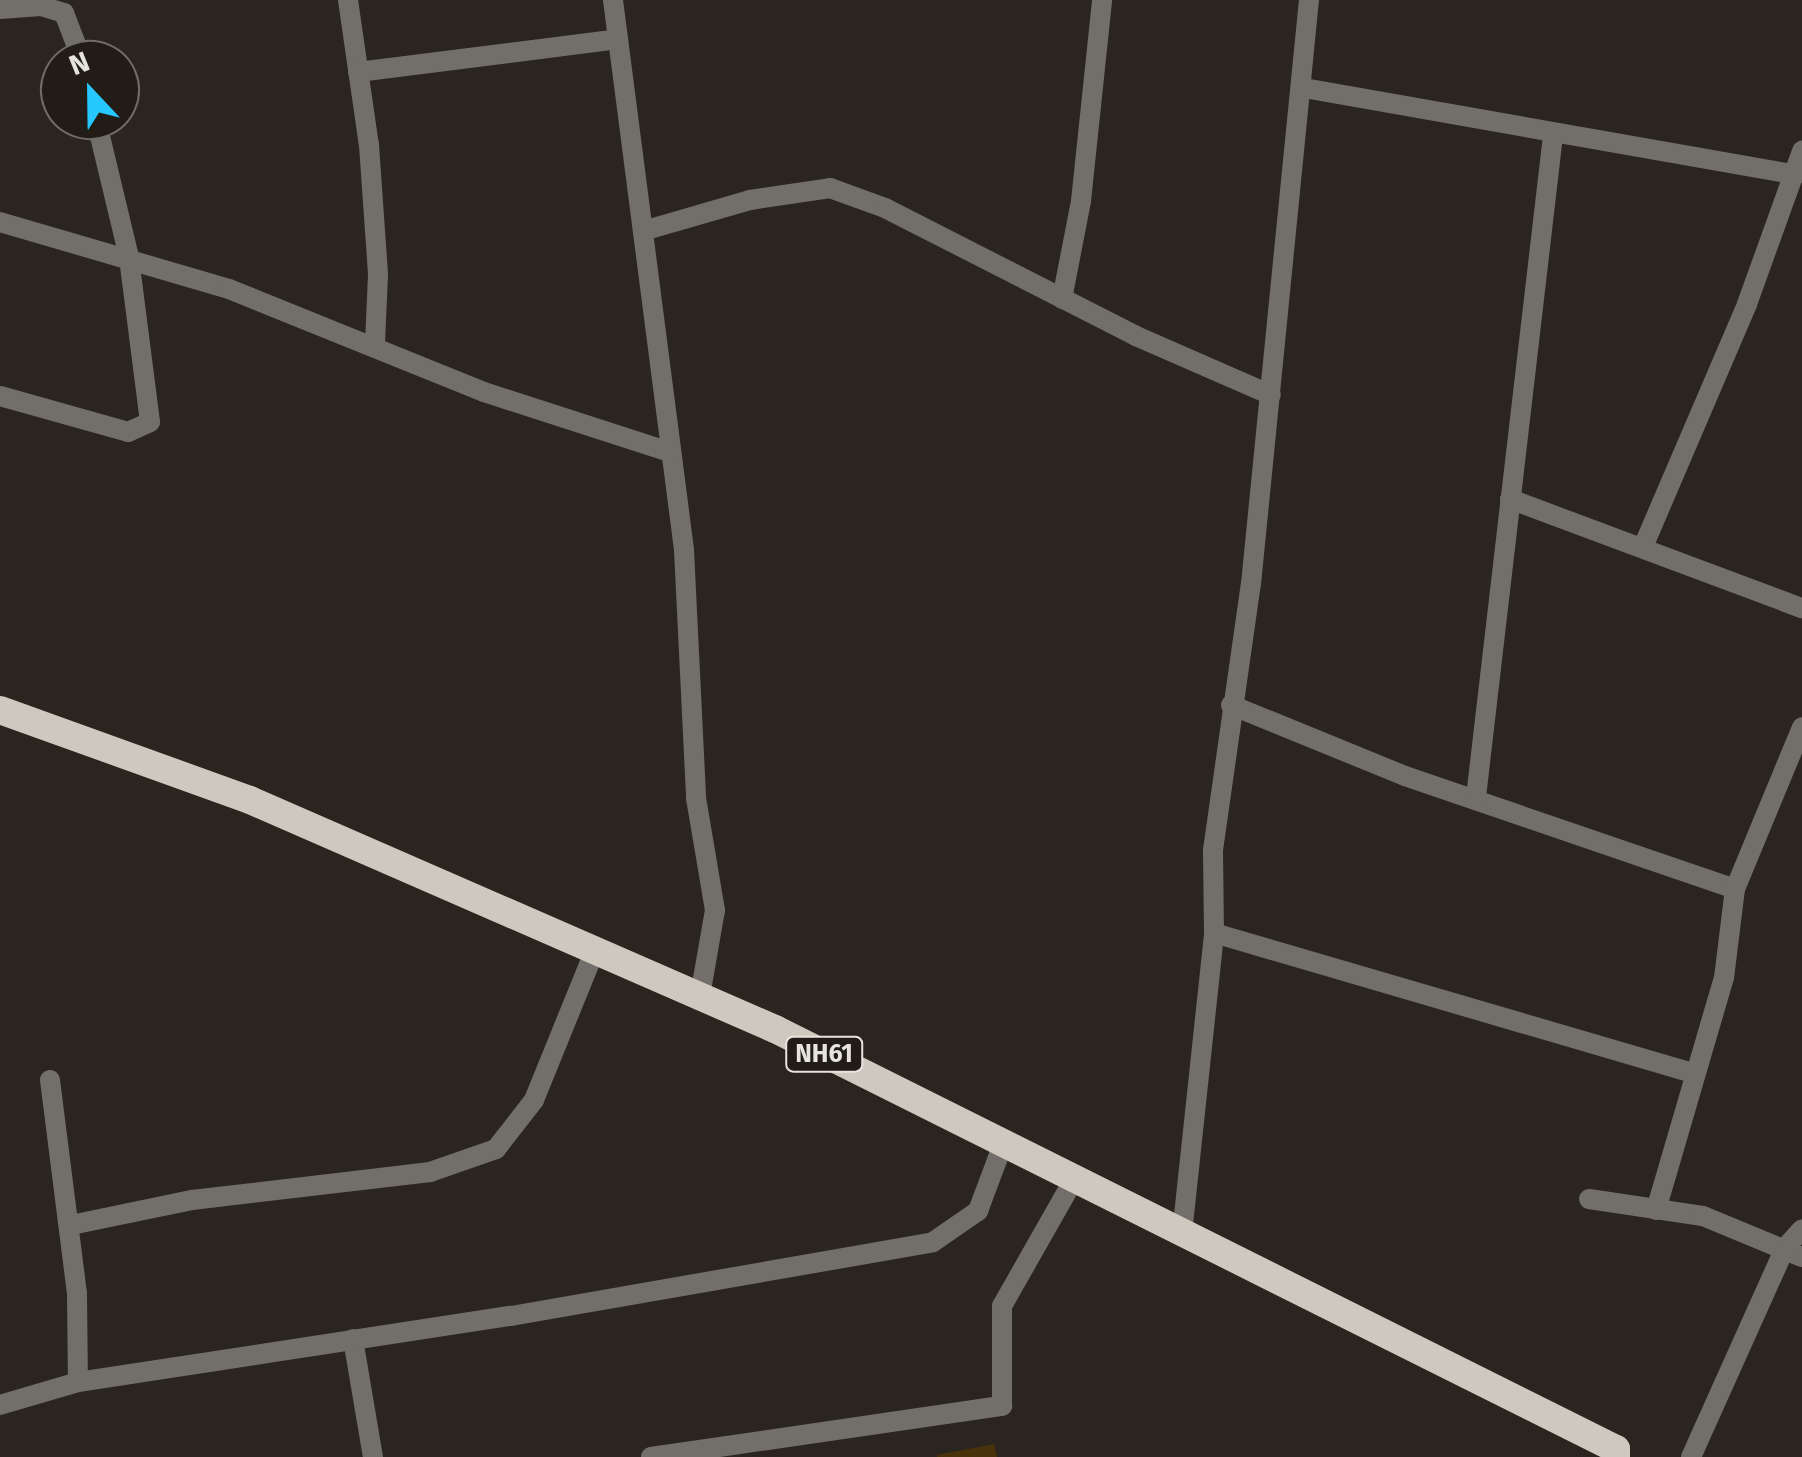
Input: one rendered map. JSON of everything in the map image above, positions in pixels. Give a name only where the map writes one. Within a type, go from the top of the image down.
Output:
[{"type":"highway","name":"NH61","points":[[0,710],[250,800],[700,996],[1616,1449],[1616,1457]]},
{"type":"street","points":[[348,0],[378,275],[375,345]]},
{"type":"street","points":[[614,0],[695,685],[696,798],[716,910],[700,996]]},
{"type":"street","points":[[1062,300],[1081,201],[1102,0]]},
{"type":"street","points":[[1182,1234],[1214,933],[1214,850],[1271,395],[1310,0]]},
{"type":"street","points":[[0,10],[41,6],[64,13],[74,40]]},
{"type":"street","points":[[358,72],[618,39]]},
{"type":"street","points":[[1304,88],[1553,136],[1795,175]]},
{"type":"street","points":[[1476,796],[1553,136]]},
{"type":"street","points":[[0,396],[128,432],[150,422],[129,257],[101,140]]},
{"type":"street","points":[[1643,547],[1802,150]]},
{"type":"street","points":[[643,230],[750,200],[830,188],[885,208],[1062,300],[1271,395]]},
{"type":"street","points":[[0,222],[129,257],[375,345],[484,392],[670,452]]},
{"type":"street","points":[[1510,499],[1802,608]]},
{"type":"street","points":[[1230,705],[1405,776],[1476,796],[1735,889]]},
{"type":"street","points":[[1656,1210],[1724,978],[1735,889],[1801,732]]},
{"type":"street","points":[[1214,933],[1694,1074]]},
{"type":"street","points":[[71,1225],[192,1200],[430,1172],[496,1149],[534,1100],[595,950]]},
{"type":"street","points":[[50,1080],[71,1225],[78,1382]]},
{"type":"street","points":[[0,1404],[78,1382],[933,1242],[978,1211],[1004,1144]]},
{"type":"street","points":[[651,1457],[1002,1406],[1002,1306],[1074,1179]]},
{"type":"street","points":[[1589,1199],[1704,1216],[1794,1252]]},
{"type":"street","points":[[1691,1457],[1802,1229]]},
{"type":"street","points":[[353,1340],[373,1457]]},
{"type":"building","points":[[994,1444],[997,1457],[937,1457],[937,1455]]}]
